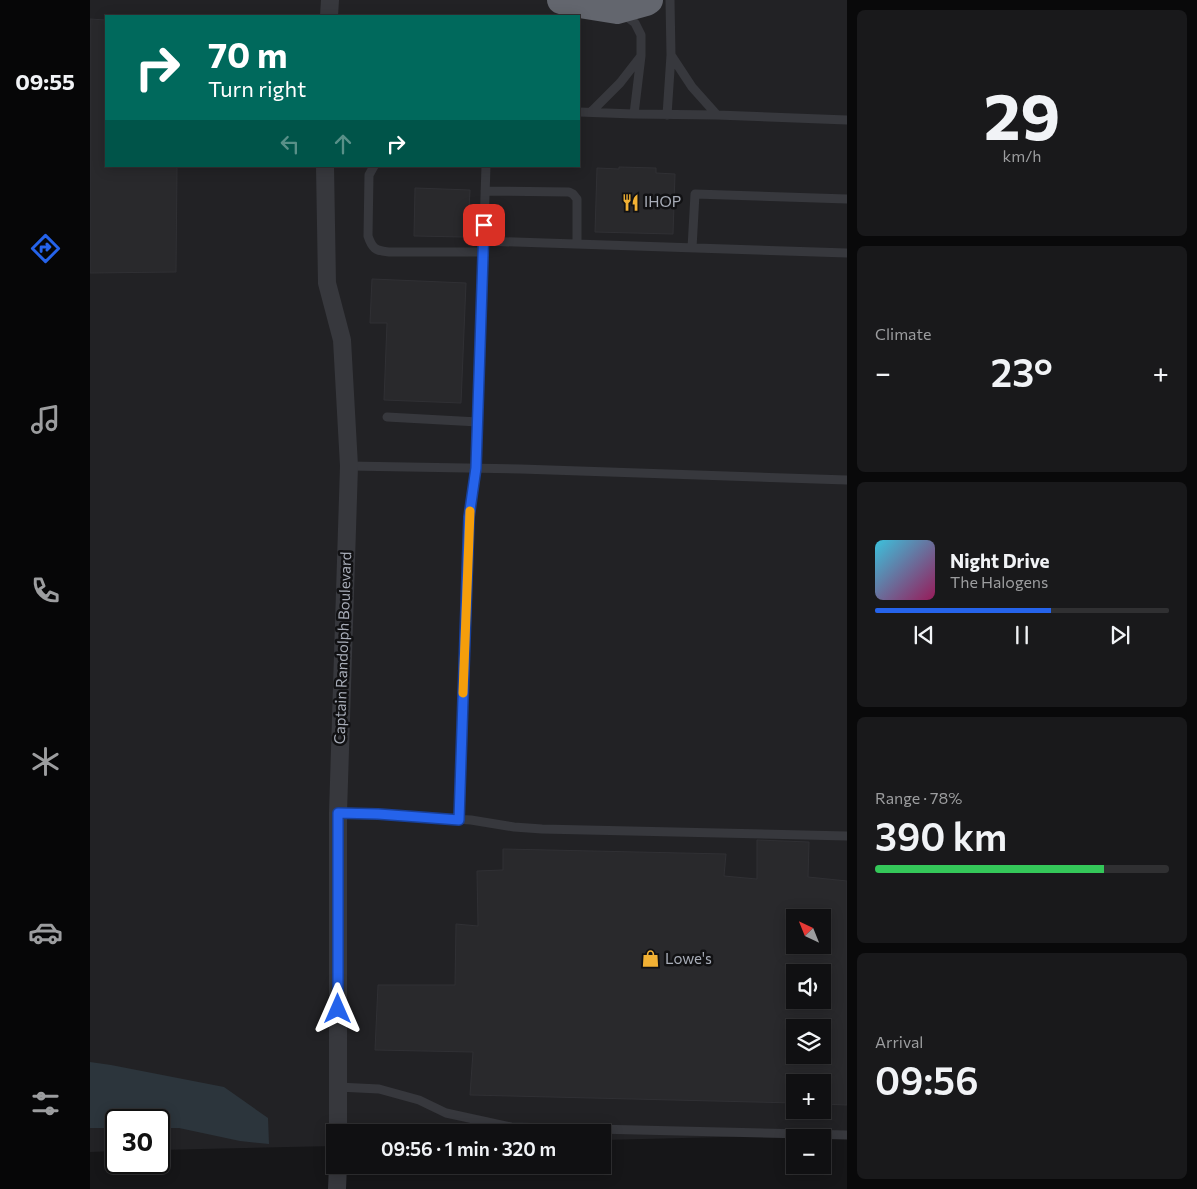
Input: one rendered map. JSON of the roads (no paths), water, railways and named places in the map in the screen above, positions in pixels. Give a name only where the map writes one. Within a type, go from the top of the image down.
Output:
[{"type":"highway","points":[[561,0],[617,10],[649,0]]},
{"type":"street","points":[[329,15],[330,0]]},
{"type":"street","name":"Captain Randolph Boulevard","points":[[325,167],[327,283],[342,340],[349,466],[338,813],[338,1124]]},
{"type":"street","points":[[337,1189],[338,1174]]},
{"type":"lane","points":[[668,115],[671,55],[670,0]]},
{"type":"lane","points":[[617,10],[635,23],[641,35],[634,114]]},
{"type":"lane","points":[[671,55],[692,88],[718,115]]},
{"type":"lane","points":[[591,112],[620,83],[640,56]]},
{"type":"lane","points":[[580,112],[847,120]]},
{"type":"lane","points":[[373,167],[369,175],[368,236],[371,245],[378,251],[484,252]]},
{"type":"lane","points":[[459,820],[469,517],[476,468],[478,422],[486,167]]},
{"type":"lane","points":[[485,191],[569,192],[573,194],[577,199],[577,244]]},
{"type":"lane","points":[[692,248],[695,194],[847,199]]},
{"type":"lane","points":[[483,241],[847,254]]},
{"type":"lane","points":[[387,417],[478,422]]},
{"type":"lane","points":[[349,466],[476,468],[847,480]]},
{"type":"lane","points":[[338,813],[471,820],[514,827],[542,829],[847,836]]},
{"type":"lane","points":[[338,1087],[379,1089],[419,1100],[446,1113],[511,1127],[847,1135]]},
{"type":"place","name":"IHOP","points":[[630,202]]},
{"type":"place","name":"Lowe's","points":[[651,959]]}]
